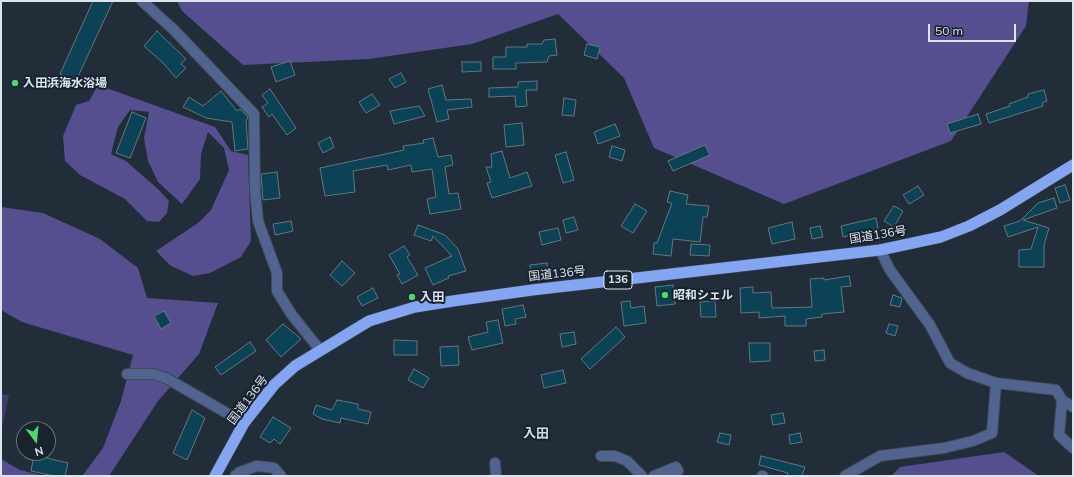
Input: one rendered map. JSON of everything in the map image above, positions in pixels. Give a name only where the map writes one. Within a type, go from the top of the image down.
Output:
[{"type":"highway","name":"国道136号","points":[[215,476],[244,423],[274,385],[295,366],[369,321],[415,307],[532,290],[880,250],[941,237],[969,226],[1000,210],[1073,165]]},
{"type":"street","points":[[142,1],[174,30],[254,114],[255,190],[258,221],[275,266],[277,291],[292,315],[320,350]]},
{"type":"street","points":[[880,250],[890,270],[930,325],[950,363],[967,373],[996,383],[1056,390],[1062,400],[1073,407]]},
{"type":"street","points":[[127,374],[153,374],[166,378],[244,423]]},
{"type":"street","points":[[845,476],[880,456],[944,448],[973,441],[992,433],[996,383]]},
{"type":"street","points":[[1062,400],[1059,435],[1073,448]]},
{"type":"street","points":[[601,456],[616,456],[627,461],[642,476]]},
{"type":"street","points":[[495,463],[496,476]]},
{"type":"street","points":[[235,476],[240,472],[257,466],[274,468],[281,476]]},
{"type":"street","points":[[654,476],[676,467],[678,471],[673,476]]},
{"type":"shaded area","points":[[177,1],[1029,1],[1026,26],[951,141],[784,204],[654,148],[624,78],[558,14],[472,44],[369,59],[243,65],[182,11]]},
{"type":"shaded area","points":[[98,85],[215,127],[231,151],[248,155],[251,241],[241,257],[210,273],[193,276],[171,266],[156,251],[198,223],[211,210],[229,170],[224,148],[208,132],[201,154],[200,179],[182,204],[158,182],[148,161],[144,138],[149,112],[130,110],[118,127],[111,154],[126,161],[159,190],[169,201],[167,213],[159,222],[147,221],[125,199],[80,175],[65,161],[63,136],[76,105],[89,101]]},
{"type":"shaded area","points":[[1,207],[43,213],[100,239],[138,268],[147,298],[218,303],[199,354],[158,401],[109,476],[82,476],[103,448],[121,401],[133,355],[22,322],[1,310]]},
{"type":"shaded area","points":[[1,394],[9,395],[1,433]]},
{"type":"shaded area","points":[[1004,452],[1039,476],[891,476],[900,467]]},
{"type":"shaded area","points":[[1,459],[20,470],[45,476],[1,476]]},
{"type":"building","points":[[93,1],[113,1],[76,81],[60,74]]},
{"type":"building","points":[[157,31],[186,59],[181,64],[186,68],[176,78],[163,63],[144,46]]},
{"type":"building","points":[[555,39],[557,55],[549,56],[547,62],[516,63],[516,69],[493,69],[493,57],[506,57],[506,47],[527,47],[527,44],[542,44],[544,40]]},
{"type":"building","points":[[587,44],[600,47],[597,59],[584,55]]},
{"type":"building","points":[[290,61],[295,75],[276,82],[271,67]]},
{"type":"building","points":[[462,62],[481,62],[481,71],[462,72]]},
{"type":"building","points":[[401,73],[406,82],[395,88],[389,79]]},
{"type":"building","points":[[537,81],[537,90],[526,90],[527,106],[516,107],[515,96],[489,97],[489,88],[518,87],[518,82]]},
{"type":"building","points":[[442,85],[446,100],[471,99],[472,107],[447,110],[449,119],[437,122],[428,89]]},
{"type":"building","points":[[270,89],[296,128],[287,135],[272,114],[269,117],[262,107],[268,103],[262,95]]},
{"type":"building","points":[[1044,90],[1047,101],[1042,103],[1043,106],[989,123],[986,114],[1010,106],[1009,104],[1028,97],[1028,94]]},
{"type":"building","points":[[221,91],[237,111],[240,109],[248,117],[246,121],[248,149],[235,151],[232,122],[206,118],[183,107],[189,97],[203,106]]},
{"type":"building","points":[[372,94],[380,105],[366,113],[359,102]]},
{"type":"building","points":[[564,98],[576,100],[574,116],[562,115]]},
{"type":"building","points":[[419,106],[425,116],[394,124],[390,111]]},
{"type":"building","points":[[132,112],[146,118],[130,158],[116,153]]},
{"type":"building","points":[[978,114],[981,124],[950,133],[947,124]]},
{"type":"building","points":[[522,123],[524,145],[506,147],[504,125]]},
{"type":"building","points":[[615,124],[620,136],[598,144],[594,132]]},
{"type":"building","points":[[330,137],[334,147],[323,153],[318,143]]},
{"type":"building","points":[[433,138],[438,157],[451,155],[453,165],[445,167],[449,194],[458,193],[461,209],[430,214],[427,199],[436,197],[432,169],[412,172],[411,165],[388,170],[387,165],[353,171],[355,192],[325,196],[320,168],[404,150],[403,146],[424,143],[423,140]]},
{"type":"building","points":[[705,145],[710,155],[673,171],[668,161]]},
{"type":"building","points":[[612,146],[625,150],[622,161],[609,157]]},
{"type":"building","points":[[502,151],[510,178],[527,172],[532,186],[492,198],[487,183],[491,182],[486,167],[492,167],[491,154]]},
{"type":"building","points":[[566,152],[574,180],[563,183],[555,155]]},
{"type":"building","points":[[277,172],[280,198],[263,200],[261,174]]},
{"type":"building","points":[[1065,185],[1070,200],[1060,203],[1055,188]]},
{"type":"building","points":[[918,186],[924,195],[909,204],[903,195]]},
{"type":"building","points":[[670,191],[688,195],[686,204],[709,206],[707,217],[703,217],[700,242],[673,239],[671,256],[653,254],[654,243],[657,243],[672,203],[667,202]]},
{"type":"building","points":[[1054,198],[1057,208],[1023,220],[1049,228],[1044,245],[1044,267],[1019,267],[1019,250],[1031,249],[1038,227],[1008,237],[1004,226],[1020,221],[1038,203]]},
{"type":"building","points":[[635,204],[647,211],[633,233],[621,226]]},
{"type":"building","points":[[894,206],[903,211],[894,227],[884,221]]},
{"type":"building","points":[[574,217],[578,230],[566,233],[563,220]]},
{"type":"building","points":[[876,218],[878,229],[843,237],[841,226]]},
{"type":"building","points":[[291,221],[293,231],[275,235],[273,224]]},
{"type":"building","points":[[792,222],[795,239],[772,244],[768,228]]},
{"type":"building","points":[[418,225],[445,235],[458,249],[466,271],[448,276],[449,278],[433,285],[425,268],[452,256],[433,236],[431,241],[414,235]]},
{"type":"building","points":[[820,226],[823,237],[812,239],[810,228]]},
{"type":"building","points":[[558,228],[561,240],[542,245],[539,232]]},
{"type":"building","points":[[691,244],[710,245],[709,256],[690,255]]},
{"type":"building","points":[[404,246],[410,255],[407,257],[418,275],[402,284],[397,275],[400,274],[389,255]]},
{"type":"building","points":[[342,261],[355,273],[342,286],[330,275]]},
{"type":"building","points":[[547,263],[548,274],[531,276],[530,265]]},
{"type":"building","points":[[849,276],[851,286],[841,287],[844,312],[822,314],[822,317],[806,319],[806,326],[785,326],[785,316],[759,318],[759,312],[741,313],[740,288],[753,287],[753,293],[771,292],[772,308],[812,307],[810,279],[824,278],[824,280]]},
{"type":"building","points":[[673,285],[675,304],[657,306],[655,287]]},
{"type":"building","points":[[373,288],[378,298],[362,306],[357,297]]},
{"type":"building","points":[[893,295],[902,298],[900,307],[890,305]]},
{"type":"building","points":[[630,301],[631,308],[644,306],[646,323],[624,326],[621,302]]},
{"type":"building","points":[[715,301],[716,317],[701,317],[700,302]]},
{"type":"building","points":[[523,305],[526,317],[515,319],[516,324],[505,326],[502,309]]},
{"type":"building","points":[[164,311],[171,323],[161,329],[154,316]]},
{"type":"building","points":[[498,320],[503,343],[472,350],[468,337],[488,332],[486,322]]},
{"type":"building","points":[[283,324],[301,339],[281,357],[266,340]]},
{"type":"building","points":[[889,324],[898,326],[895,336],[886,333]]},
{"type":"building","points":[[616,327],[625,337],[590,369],[581,359]]},
{"type":"building","points":[[574,332],[576,344],[562,347],[560,334]]},
{"type":"building","points":[[394,340],[417,341],[417,355],[394,355]]},
{"type":"building","points":[[250,342],[256,351],[221,375],[215,367]]},
{"type":"building","points":[[749,343],[770,343],[770,361],[750,362]]},
{"type":"building","points":[[458,346],[459,365],[441,366],[440,347]]},
{"type":"building","points":[[824,350],[825,360],[815,361],[814,351]]},
{"type":"building","points":[[414,369],[429,378],[423,388],[408,380]]},
{"type":"building","points":[[563,370],[566,383],[544,388],[541,375]]},
{"type":"building","points":[[337,400],[358,404],[358,409],[371,412],[368,424],[341,418],[340,423],[322,419],[313,414],[316,405],[332,410]]},
{"type":"building","points":[[192,410],[205,418],[187,460],[173,453]]},
{"type":"building","points":[[783,413],[785,423],[773,425],[771,415]]},
{"type":"building","points":[[273,417],[291,428],[280,444],[274,439],[270,443],[260,437]]},
{"type":"building","points":[[720,433],[731,435],[729,445],[717,442]]},
{"type":"building","points":[[800,433],[802,442],[790,444],[789,435]]},
{"type":"building","points":[[761,456],[805,467],[802,476],[787,476],[788,473],[759,465]]},
{"type":"building","points":[[56,460],[68,463],[65,476],[54,476],[31,471],[33,461]]},
{"type":"place","name":"入田浜海水浴場","points":[[15,83]]},
{"type":"place","name":"昭和シェル","points":[[665,295]]},
{"type":"place","name":"入田","points":[[412,297]]},
{"type":"district","name":"入田","points":[[536,434]]}]
